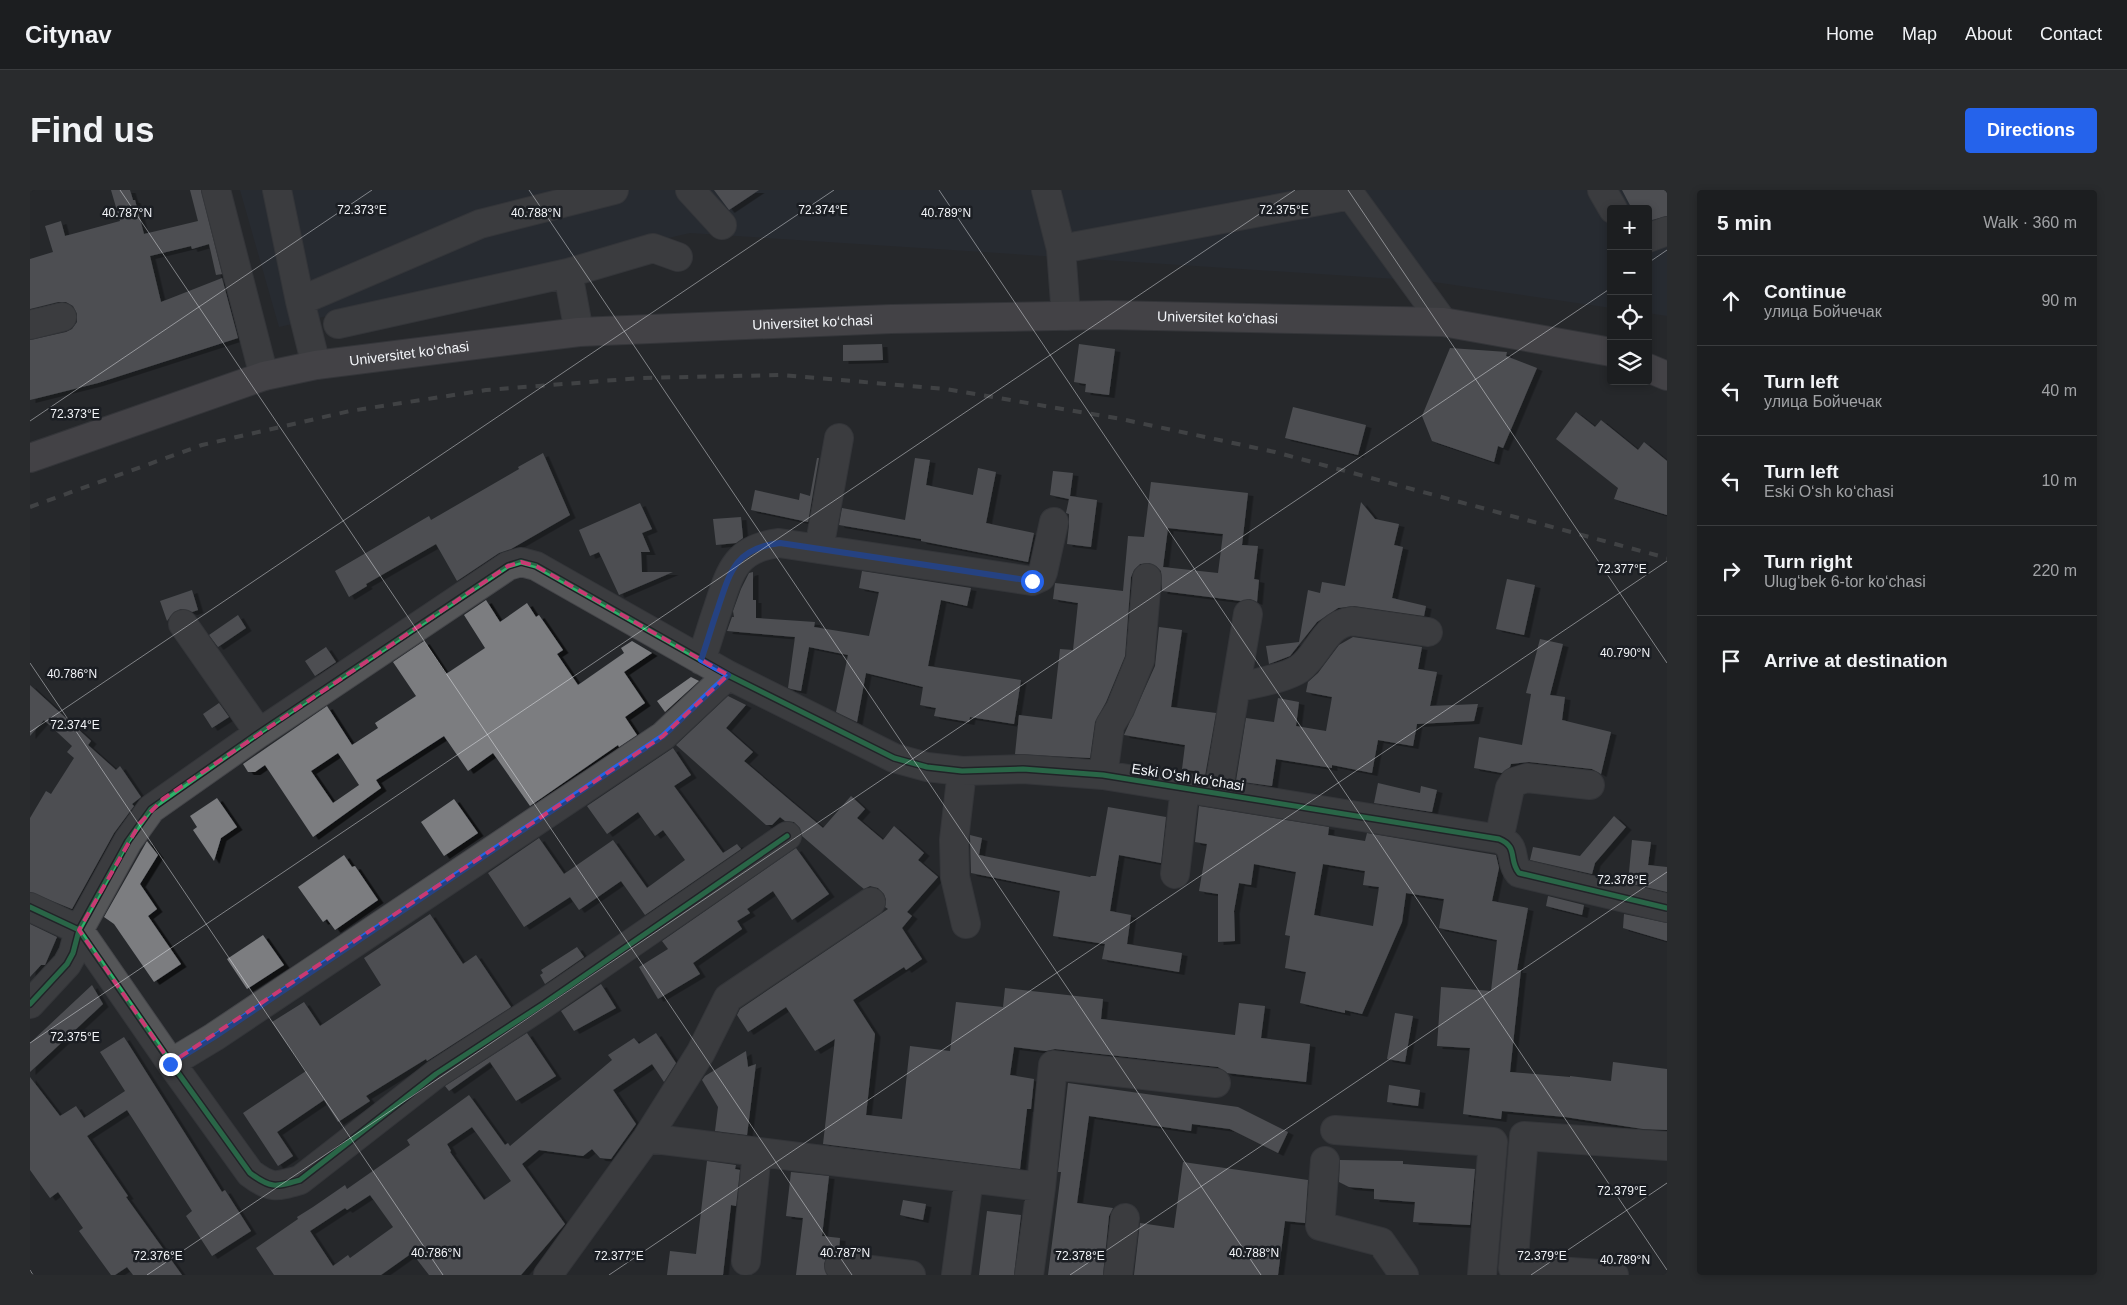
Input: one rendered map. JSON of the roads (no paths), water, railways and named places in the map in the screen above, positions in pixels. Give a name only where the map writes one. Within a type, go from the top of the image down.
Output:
[{"type":"main road","name":"Universitet kо‘chasi","points":[[30,458],[264,376],[316,365],[578,332],[891,319],[1108,315],[1443,322],[1607,351]]},
{"type":"main road","points":[[1652,370],[1667,376]]},
{"type":"street","points":[[216,190],[264,376]]},
{"type":"street","points":[[277,190],[300,301],[316,365]]},
{"type":"street","points":[[548,207],[573,190]]},
{"type":"street","points":[[300,301],[480,224],[614,190]]},
{"type":"street","points":[[690,190],[722,226]]},
{"type":"street","points":[[1046,190],[1061,249],[1066,316]]},
{"type":"street","points":[[1602,190],[1611,205]]},
{"type":"street","points":[[1061,249],[1349,193],[1443,322]]},
{"type":"street","points":[[1652,237],[1667,231]]},
{"type":"street","points":[[338,324],[568,272],[653,248],[678,257]]},
{"type":"street","points":[[568,272],[578,332]]},
{"type":"street","points":[[30,325],[62,317]]},
{"type":"street","points":[[819,549],[839,438]]},
{"type":"street","points":[[701,660],[729,574],[740,560],[758,547],[780,543],[1032,581],[1041,577],[1043,572],[1054,522]]},
{"type":"street","name":"Eski Oʻsh koʻchasi","points":[[30,1004],[67,964],[73,953],[79,930],[128,841],[151,809],[259,733],[508,566],[520,562],[536,566],[728,675],[894,758],[927,767],[962,770],[1023,769],[1103,775],[1499,839]]},
{"type":"street","points":[[1103,775],[1110,725],[1120,709],[1140,660],[1147,578]]},
{"type":"street","points":[[1218,793],[1248,614]]},
{"type":"street","points":[[1236,688],[1291,674],[1310,659],[1327,633],[1342,623],[1352,622],[1428,632]]},
{"type":"street","points":[[183,624],[259,733]]},
{"type":"street","points":[[170,1064],[222,1032],[663,736],[728,675]]},
{"type":"street","points":[[962,770],[954,840],[955,877],[966,924]]},
{"type":"street","points":[[1590,786],[1526,778],[1514,782],[1510,788],[1499,839],[1507,842],[1510,847],[1519,873],[1667,908]]},
{"type":"street","points":[[1174,874],[1185,788]]},
{"type":"street","points":[[30,907],[79,930],[170,1064],[250,1173],[268,1185],[282,1185],[300,1180],[436,1074],[553,997],[787,836]]},
{"type":"street","points":[[548,1275],[647,1138],[701,1052],[728,998],[871,902]]},
{"type":"street","points":[[1029,1275],[1041,1187],[1053,1065],[1216,1083]]},
{"type":"street","points":[[1335,1130],[1493,1142],[1482,1275]]},
{"type":"street","points":[[1614,1275],[1513,1268],[1524,1136],[1667,1146]]},
{"type":"street","points":[[647,1138],[1041,1187]]},
{"type":"street","points":[[746,1261],[757,1152]]},
{"type":"street","points":[[1325,1161],[1320,1226],[1381,1242],[1404,1275]]},
{"type":"street","points":[[956,1275],[969,1178]]},
{"type":"street","points":[[1118,1275],[1125,1218]]},
{"type":"street","points":[[839,1266],[911,1275]]},
{"type":"railway","points":[[30,507],[202,445],[350,411],[486,390],[641,378],[781,375],[946,389],[1121,419],[1275,452],[1667,558]]}]
